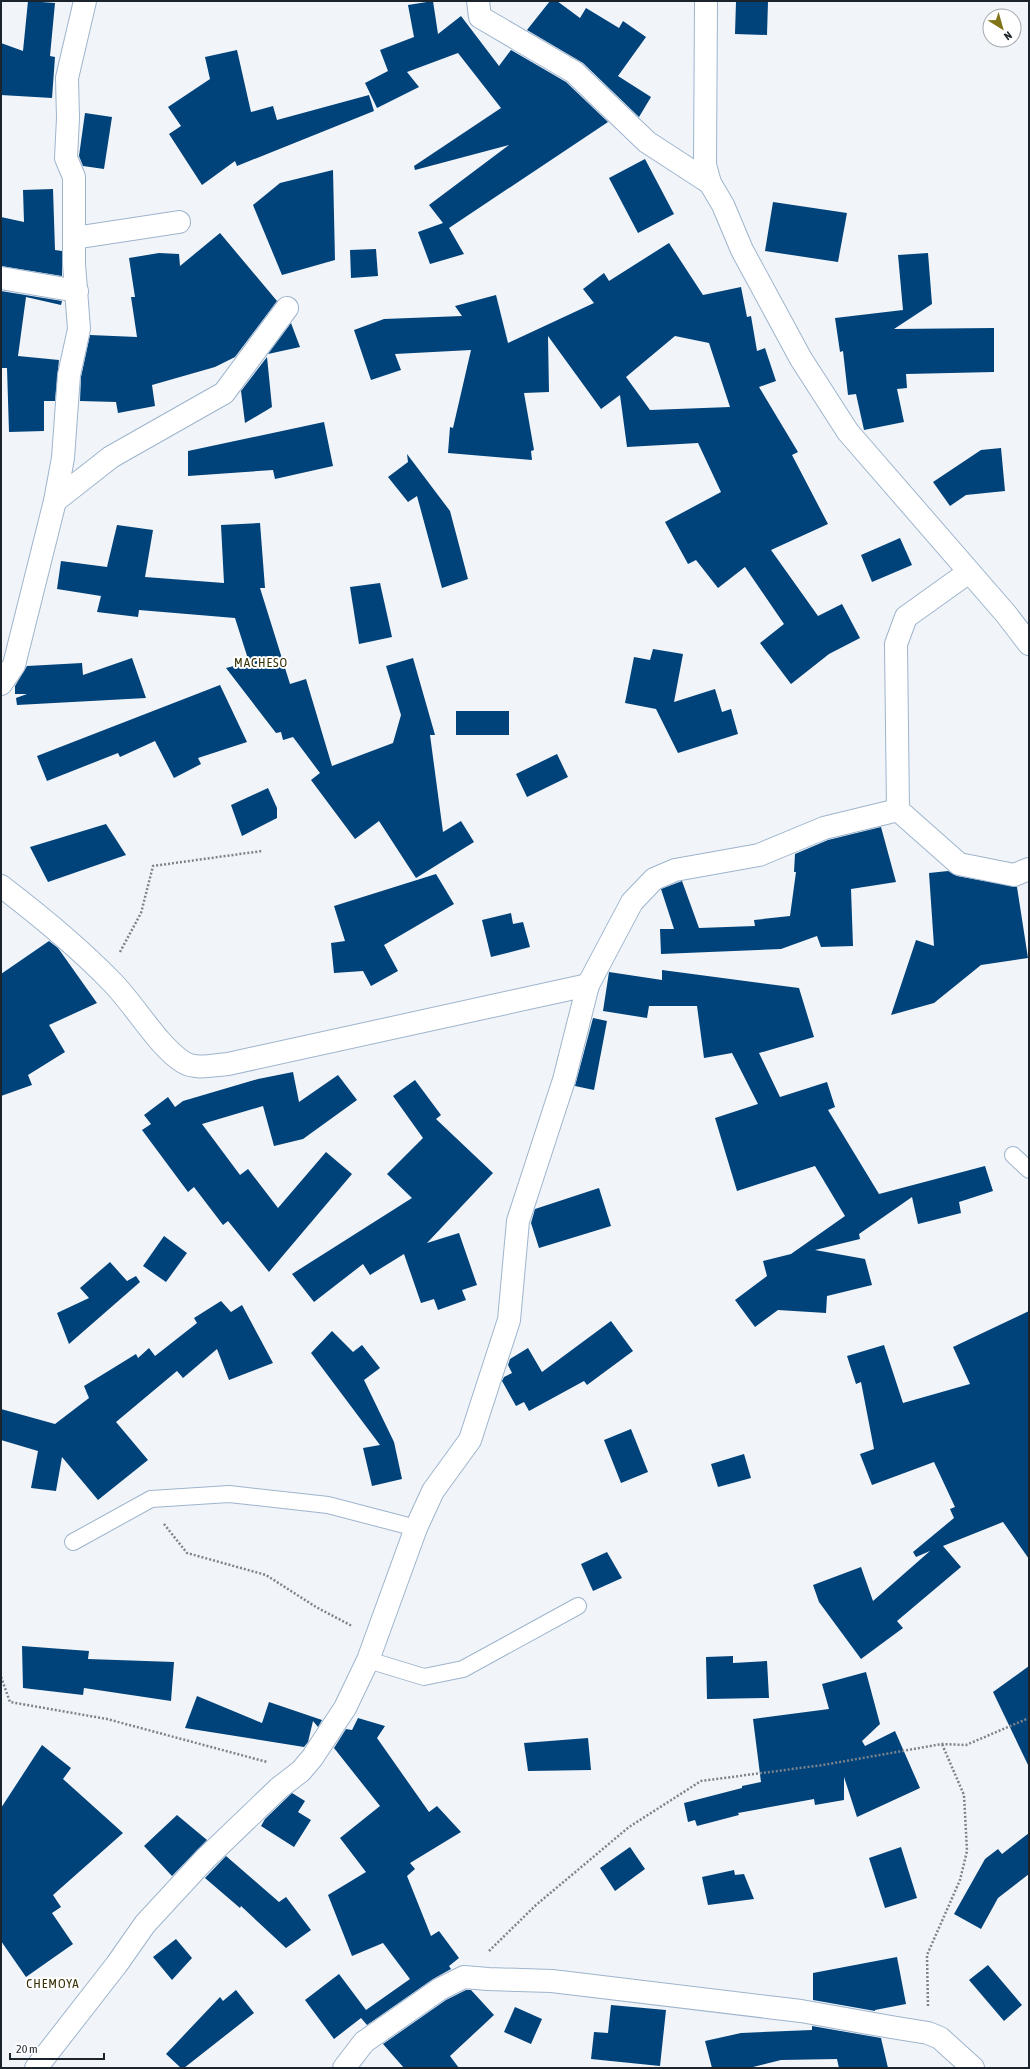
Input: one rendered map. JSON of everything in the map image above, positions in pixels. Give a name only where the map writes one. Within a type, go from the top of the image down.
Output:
[{"type":"street","points":[[1,684],[14,665],[55,501],[63,458],[69,375],[79,329],[74,264],[74,177],[66,158],[68,118],[67,78],[85,1]]},
{"type":"street","points":[[478,1],[480,17],[574,72],[647,142],[710,183]]},
{"type":"street","points":[[706,1],[703,149],[705,165],[710,183],[722,205],[742,250],[801,359],[848,432],[1006,614],[1029,644]]},
{"type":"street","points":[[74,238],[179,222]]},
{"type":"street","points":[[1,278],[77,291]]},
{"type":"street","points":[[55,501],[111,457],[224,393],[287,308]]},
{"type":"street","points":[[969,572],[906,617],[896,644],[898,810],[959,864],[1014,875],[1029,869]]},
{"type":"street","points":[[36,2068],[103,1983],[145,1924],[205,1859],[279,1788],[301,1771],[312,1758],[345,1708],[368,1660],[416,1528],[433,1491],[470,1440],[509,1320],[518,1221],[564,1080],[588,985],[632,902],[654,879],[675,870],[759,855],[824,828],[898,810]]},
{"type":"street","points":[[1,886],[62,936],[107,977],[168,1048],[183,1062],[195,1067],[228,1064],[588,985]]},
{"type":"street","points":[[344,2068],[364,2042],[440,1989],[464,1977],[552,1981],[793,2010],[928,2033],[940,2038],[973,2068]]},
{"type":"lane","points":[[1013,1155],[1029,1170]]},
{"type":"lane","points":[[73,1542],[151,1499],[229,1494],[328,1505],[416,1528]]},
{"type":"lane","points":[[368,1660],[424,1677],[463,1669],[578,1606]]},
{"type":"path","points":[[107,977],[141,913],[153,866],[262,851]]},
{"type":"path","points":[[148,1501],[187,1553],[266,1575],[316,1607],[376,1638]]},
{"type":"path","points":[[1,1676],[10,1702],[107,1719],[301,1771]]},
{"type":"path","points":[[464,1977],[536,1905],[629,1827],[701,1781],[823,1765],[942,1744],[966,1745],[1029,1718]]},
{"type":"path","points":[[928,2033],[927,1955],[960,1880],[967,1851],[964,1795],[942,1744]]},
{"type":"building","points":[[28,1],[55,3],[50,56],[55,57],[52,98],[1,95],[1,43],[23,51]]},
{"type":"building","points":[[433,1],[438,34],[461,16],[499,66],[511,50],[566,82],[608,122],[449,228],[464,254],[430,264],[418,232],[443,223],[429,205],[509,145],[415,170],[414,166],[501,108],[458,53],[407,72],[419,87],[377,108],[365,83],[388,71],[380,50],[414,37],[408,5]]},
{"type":"building","points":[[550,1],[557,1],[580,18],[586,8],[619,28],[623,21],[646,37],[618,76],[651,97],[639,117],[583,63],[527,30]]},
{"type":"building","points":[[736,1],[768,1],[767,35],[735,34]]},
{"type":"building","points":[[237,50],[251,112],[273,106],[277,120],[369,95],[374,111],[237,166],[235,161],[202,185],[169,134],[181,126],[168,107],[210,79],[205,57]]},
{"type":"building","points":[[85,113],[112,117],[104,169],[83,166],[79,156]]},
{"type":"building","points":[[645,159],[674,214],[638,233],[609,178]]},
{"type":"building","points":[[333,170],[335,260],[282,275],[253,205],[280,183]]},
{"type":"building","points":[[53,189],[55,250],[62,251],[62,276],[1,266],[1,217],[24,222],[23,190]]},
{"type":"building","points":[[773,202],[847,213],[838,262],[765,251]]},
{"type":"building","points":[[220,233],[277,301],[235,357],[215,367],[152,385],[155,406],[118,413],[116,402],[80,401],[81,377],[90,335],[137,337],[131,297],[135,297],[129,258],[159,253],[179,254],[180,266]]},
{"type":"building","points":[[669,243],[703,295],[741,287],[747,317],[751,316],[757,351],[765,348],[776,381],[759,387],[798,452],[792,455],[828,524],[771,550],[818,616],[842,604],[860,638],[829,654],[791,684],[760,643],[784,624],[745,567],[718,588],[696,560],[688,564],[665,522],[721,492],[698,443],[627,447],[620,395],[601,409],[548,336],[549,392],[524,393],[534,450],[531,451],[532,460],[448,453],[450,427],[453,428],[471,350],[395,354],[401,370],[371,380],[354,330],[384,319],[462,316],[455,306],[496,295],[508,343],[594,303],[583,289],[604,273],[609,281]],"holes":[[[675,336],[709,343],[730,407],[650,410],[626,377]]]},
{"type":"building","points":[[376,249],[378,276],[351,278],[350,250]]},
{"type":"building","points":[[928,253],[932,304],[894,329],[994,328],[994,372],[906,374],[907,388],[897,389],[904,422],[864,430],[856,394],[848,395],[843,351],[840,352],[835,318],[903,310],[898,255]]},
{"type":"building","points":[[1,291],[62,301],[61,305],[26,297],[18,356],[59,360],[55,401],[44,401],[44,431],[9,432],[7,368],[1,368]]},
{"type":"building","points":[[291,323],[300,347],[268,354]]},
{"type":"building","points":[[267,357],[272,407],[245,423],[241,391]]},
{"type":"building","points":[[324,422],[333,466],[275,479],[273,470],[188,476],[188,451]]},
{"type":"building","points":[[1001,448],[1005,491],[966,495],[950,506],[933,482],[981,450]]},
{"type":"building","points":[[407,454],[450,511],[468,579],[442,588],[417,496],[408,502],[388,477],[408,462]]},
{"type":"building","points":[[260,523],[265,588],[260,588],[290,684],[306,679],[332,766],[393,743],[401,715],[386,666],[413,658],[435,735],[430,735],[443,832],[461,821],[474,842],[416,878],[379,821],[355,839],[311,780],[320,773],[293,737],[283,740],[281,732],[276,733],[226,668],[249,662],[235,618],[139,610],[138,617],[97,612],[101,596],[57,589],[61,561],[107,567],[117,525],[153,530],[145,577],[224,583],[221,525]]},
{"type":"building","points":[[900,538],[912,565],[872,582],[861,555]]},
{"type":"building","points":[[380,583],[392,637],[359,644],[350,587]]},
{"type":"building","points":[[653,649],[683,654],[674,702],[715,689],[722,712],[731,709],[738,734],[678,753],[656,709],[625,703],[634,657],[650,660]]},
{"type":"building","points":[[132,658],[146,698],[17,705],[16,698],[27,694],[15,694],[15,686],[27,666],[82,663],[83,675]]},
{"type":"building","points":[[220,685],[247,742],[198,758],[201,764],[174,778],[155,741],[120,757],[118,753],[47,781],[37,756]]},
{"type":"building","points":[[456,711],[509,711],[509,735],[456,735]]},
{"type":"building","points":[[557,754],[568,777],[527,797],[516,774]]},
{"type":"building","points":[[268,788],[277,808],[277,818],[242,836],[231,805]]},
{"type":"building","points":[[106,824],[126,855],[48,882],[30,847]]},
{"type":"building","points":[[881,827],[896,882],[851,889],[853,946],[821,947],[817,936],[781,949],[661,954],[660,929],[674,929],[661,889],[682,881],[699,928],[755,926],[754,920],[790,916],[796,872],[794,872],[795,854],[828,840]]},
{"type":"building","points":[[948,871],[957,876],[1017,887],[1028,958],[981,965],[934,1003],[891,1015],[916,940],[934,946],[929,873]]},
{"type":"building","points":[[436,874],[454,904],[384,945],[398,971],[371,986],[363,971],[334,973],[331,943],[345,941],[334,906]]},
{"type":"building","points":[[511,913],[513,924],[523,922],[530,947],[491,957],[482,920]]},
{"type":"building","points":[[49,941],[58,948],[97,1003],[49,1025],[65,1052],[28,1075],[32,1085],[1,1096],[1,974]]},
{"type":"building","points":[[662,970],[799,988],[814,1037],[759,1053],[780,1097],[827,1082],[835,1107],[828,1110],[879,1194],[985,1166],[993,1191],[959,1202],[961,1213],[918,1224],[912,1197],[859,1234],[860,1239],[815,1250],[865,1259],[872,1285],[827,1296],[826,1313],[778,1310],[755,1327],[735,1300],[767,1276],[763,1261],[791,1254],[845,1216],[815,1166],[737,1191],[715,1118],[758,1104],[732,1053],[704,1058],[697,1006],[649,1006],[647,1018],[603,1011],[609,972],[662,980]]},
{"type":"building","points":[[593,1018],[607,1021],[594,1090],[575,1086]]},
{"type":"building","points":[[293,1072],[299,1102],[338,1075],[357,1100],[303,1139],[274,1146],[263,1106],[202,1124],[240,1175],[248,1169],[278,1208],[326,1152],[352,1174],[269,1272],[228,1221],[223,1225],[194,1187],[188,1192],[142,1130],[151,1124],[144,1115],[168,1097],[175,1107],[183,1101],[258,1079]]},
{"type":"building","points":[[415,1080],[441,1115],[436,1119],[493,1173],[427,1243],[459,1233],[477,1285],[462,1290],[466,1300],[438,1310],[434,1299],[421,1303],[404,1254],[370,1275],[363,1264],[314,1302],[292,1274],[412,1198],[387,1174],[423,1138],[393,1096]]},
{"type":"building","points":[[599,1188],[611,1226],[539,1248],[531,1223],[535,1209]]},
{"type":"building","points":[[164,1236],[187,1253],[166,1282],[143,1266]]},
{"type":"building","points":[[110,1262],[127,1281],[136,1276],[140,1282],[69,1344],[57,1313],[89,1298],[80,1288]]},
{"type":"building","points":[[221,1301],[231,1312],[242,1305],[273,1363],[229,1380],[217,1349],[183,1378],[177,1371],[116,1422],[148,1460],[98,1500],[62,1457],[56,1491],[31,1488],[38,1451],[1,1440],[1,1409],[55,1424],[89,1398],[84,1386],[136,1354],[138,1358],[149,1348],[155,1356],[197,1323],[194,1318]]},
{"type":"building","points":[[1029,1311],[1029,1559],[1003,1522],[943,1546],[961,1567],[897,1621],[903,1628],[861,1659],[819,1602],[813,1585],[861,1567],[873,1601],[930,1551],[916,1557],[913,1552],[954,1518],[950,1509],[955,1507],[934,1462],[872,1485],[860,1454],[874,1449],[861,1382],[856,1384],[847,1356],[884,1345],[903,1403],[970,1384],[953,1347]]},
{"type":"building","points":[[611,1321],[633,1351],[587,1385],[584,1381],[529,1411],[524,1402],[516,1406],[502,1381],[504,1377],[512,1373],[508,1365],[510,1359],[528,1348],[542,1372]]},
{"type":"building","points":[[332,1331],[353,1352],[362,1345],[380,1368],[364,1380],[394,1442],[402,1479],[372,1486],[363,1448],[380,1445],[311,1353]]},
{"type":"building","points":[[631,1429],[648,1472],[621,1483],[604,1440]]},
{"type":"building","points":[[744,1454],[751,1478],[718,1487],[711,1464]]},
{"type":"building","points":[[607,1552],[622,1578],[593,1591],[581,1564]]},
{"type":"building","points":[[22,1646],[89,1651],[88,1659],[174,1662],[171,1701],[84,1688],[83,1695],[23,1688]]},
{"type":"building","points":[[733,1656],[733,1663],[767,1661],[769,1698],[707,1699],[706,1657]]},
{"type":"building","points":[[1029,1666],[1029,1767],[993,1692]]},
{"type":"building","points":[[866,1672],[880,1724],[862,1741],[865,1746],[895,1731],[920,1788],[857,1817],[844,1777],[844,1800],[815,1805],[814,1799],[738,1813],[739,1815],[697,1826],[695,1820],[688,1822],[684,1803],[761,1782],[753,1719],[829,1709],[822,1684]]},
{"type":"building","points":[[197,1696],[262,1723],[269,1702],[322,1720],[318,1727],[313,1721],[308,1742],[304,1747],[185,1728]]},
{"type":"building","points":[[358,1718],[385,1726],[377,1738],[429,1812],[437,1806],[461,1832],[410,1863],[415,1869],[407,1876],[431,1936],[439,1931],[459,1958],[449,1966],[451,1969],[433,1979],[367,2025],[361,2018],[334,2039],[305,2000],[339,1974],[366,2010],[410,1979],[383,1943],[352,1956],[328,1895],[366,1872],[340,1838],[380,1806],[334,1748],[346,1729],[352,1730]]},
{"type":"building","points":[[588,1738],[591,1770],[528,1771],[524,1743]]},
{"type":"building","points":[[42,1745],[71,1768],[63,1779],[123,1833],[53,1895],[61,1907],[52,1913],[73,1944],[26,1977],[1,1941],[1,1808]]},
{"type":"building","points":[[292,1793],[305,1801],[298,1812],[311,1820],[294,1847],[261,1826],[265,1819]]},
{"type":"building","points":[[177,1815],[207,1840],[172,1876],[144,1846]]},
{"type":"building","points":[[1029,1833],[1029,1874],[998,1898],[981,1929],[954,1914],[985,1859],[998,1849],[1002,1854]]},
{"type":"building","points":[[630,1847],[645,1869],[615,1891],[600,1868]]},
{"type":"building","points":[[901,1847],[917,1898],[885,1908],[869,1858]]},
{"type":"building","points":[[226,1856],[279,1902],[286,1897],[311,1930],[286,1948],[241,1906],[240,1908],[205,1878]]},
{"type":"building","points":[[734,1870],[735,1875],[744,1874],[754,1899],[708,1905],[702,1877]]},
{"type":"building","points":[[176,1939],[192,1958],[172,1980],[153,1957]]},
{"type":"building","points":[[897,1957],[906,2004],[875,2011],[813,2000],[813,1973]]},
{"type":"building","points":[[988,1965],[1022,2005],[1004,2021],[969,1980]]},
{"type":"building","points":[[236,1990],[254,2013],[184,2068],[181,2068],[166,2054],[220,1997],[223,2001]]},
{"type":"building","points":[[466,1990],[471,1990],[494,2015],[450,2056],[459,2068],[404,2068],[383,2044],[446,2000]]},
{"type":"building","points":[[611,2005],[666,2010],[660,2066],[591,2059],[594,2032],[608,2033]]},
{"type":"building","points":[[515,2007],[542,2019],[531,2044],[504,2032]]},
{"type":"building","points":[[812,2026],[881,2038],[888,2068],[839,2068],[837,2059],[781,2060],[749,2068],[712,2068],[705,2041],[741,2033],[812,2030]]},
{"type":"district","name":"MACHESO","points":[[261,662]]},
{"type":"district","name":"CHEMOYA","points":[[53,1983]]}]
